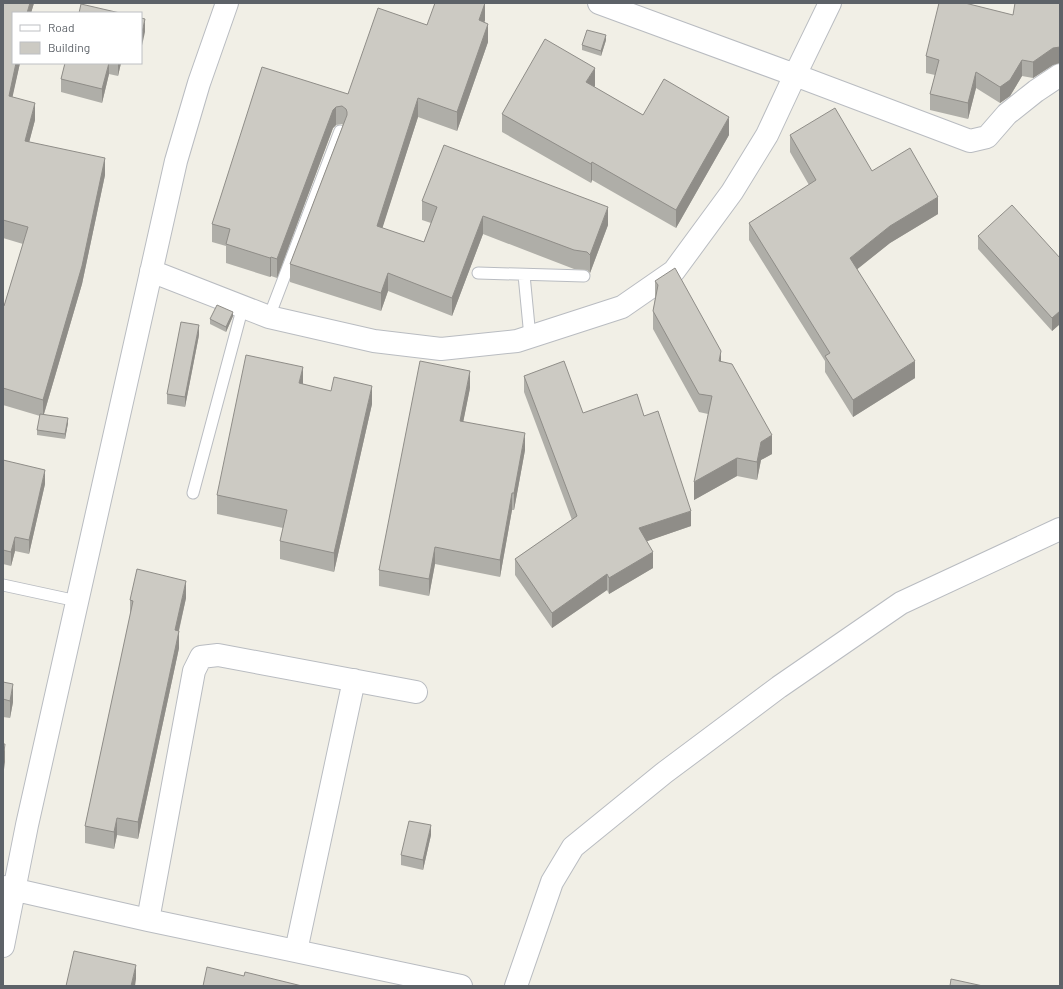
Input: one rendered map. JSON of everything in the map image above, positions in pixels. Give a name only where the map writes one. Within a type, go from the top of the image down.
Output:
[{"type":"street","points":[[3,946],[9,888],[27,825],[178,154],[199,82],[227,3]]},
{"type":"street","points":[[599,3],[970,141],[987,137],[1007,114],[1036,91],[1060,75]]},
{"type":"street","points":[[151,271],[269,317],[374,341],[441,349],[517,341],[622,307],[674,271],[732,192],[767,135],[830,3]]},
{"type":"street","points":[[516,986],[552,882],[573,847],[664,772],[779,687],[901,603],[1060,530]]},
{"type":"street","points":[[148,920],[194,671],[201,657],[218,655],[416,692]]},
{"type":"street","points":[[296,951],[354,680]]},
{"type":"street","points":[[9,888],[148,920],[461,986]]},
{"type":"lane","points":[[269,317],[340,131]]},
{"type":"lane","points":[[478,273],[584,276]]},
{"type":"lane","points":[[524,275],[530,337]]},
{"type":"lane","points":[[193,493],[243,306]]},
{"type":"lane","points":[[3,585],[78,601]]},
{"type":"building","points":[[3,3],[30,3],[27,12],[12,12],[12,64],[16,64],[9,96],[35,103],[25,141],[105,158],[82,266],[43,400],[3,388],[3,306],[28,227],[3,220]]},
{"type":"building","points":[[435,3],[485,3],[479,20],[488,24],[457,112],[418,98],[377,226],[424,242],[437,207],[422,201],[444,145],[608,207],[590,255],[587,252],[574,250],[483,216],[452,298],[388,273],[381,293],[290,264],[347,115],[346,109],[342,106],[336,107],[333,110],[277,259],[226,244],[230,229],[212,224],[262,67],[348,94],[378,8],[427,25]]},
{"type":"building","points":[[939,3],[965,3],[1013,15],[1015,3],[1060,3],[1060,47],[1053,48],[1033,62],[1022,60],[1010,80],[1000,87],[976,72],[968,103],[930,94],[939,60],[926,56]]},
{"type":"building","points":[[81,4],[116,12],[79,12]]},
{"type":"building","points":[[142,18],[145,19],[142,32]]},
{"type":"building","points":[[587,30],[606,35],[601,51],[582,45]]},
{"type":"building","points":[[545,39],[595,68],[586,82],[643,115],[664,79],[729,117],[676,210],[592,162],[591,164],[502,114]]},
{"type":"building","points":[[65,64],[109,64],[102,89],[61,79]]},
{"type":"building","points":[[835,108],[872,171],[910,148],[938,197],[890,226],[850,258],[915,361],[853,400],[825,356],[830,353],[749,223],[816,180],[790,135]]},
{"type":"building","points":[[1012,205],[1060,258],[1060,311],[1052,318],[978,236]]},
{"type":"building","points":[[675,268],[721,351],[719,361],[732,364],[772,435],[761,442],[757,462],[737,458],[694,482],[712,396],[699,394],[653,311],[658,285],[655,281]]},
{"type":"building","points":[[217,305],[233,312],[226,327],[210,319]]},
{"type":"building","points":[[181,322],[199,325],[185,397],[167,394]]},
{"type":"building","points":[[246,355],[303,367],[299,383],[331,391],[334,377],[372,386],[334,553],[280,541],[287,510],[217,495]]},
{"type":"building","points":[[420,361],[470,371],[460,421],[525,433],[500,560],[435,547],[429,579],[379,570]]},
{"type":"building","points":[[564,361],[583,413],[637,394],[644,416],[658,411],[691,511],[639,528],[653,552],[609,578],[607,574],[552,613],[515,559],[577,516],[524,376]]},
{"type":"building","points":[[40,414],[68,418],[65,434],[37,430]]},
{"type":"building","points":[[3,460],[45,470],[29,540],[15,537],[11,552],[3,550]]},
{"type":"building","points":[[137,569],[186,581],[175,630],[179,631],[138,822],[117,818],[114,832],[85,826],[133,601],[130,600]]},
{"type":"building","points":[[3,682],[13,684],[10,701],[3,699]]},
{"type":"building","points":[[3,744],[5,744],[3,759]]},
{"type":"building","points":[[409,821],[431,825],[423,860],[401,855]]},
{"type":"building","points":[[74,951],[136,965],[131,986],[66,986]]},
{"type":"building","points":[[207,967],[244,976],[245,972],[302,986],[203,986]]},
{"type":"building","points":[[951,979],[983,986],[950,986]]}]
